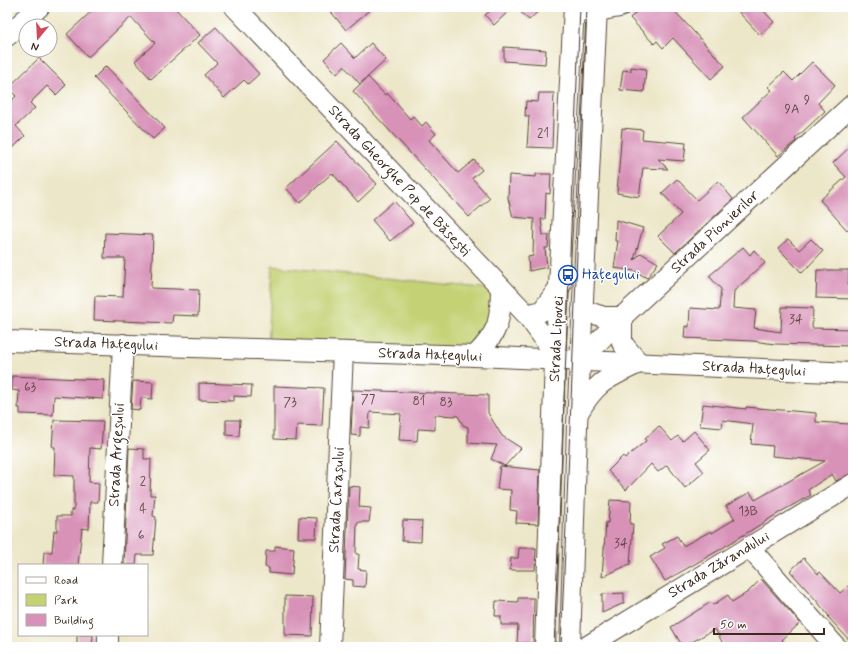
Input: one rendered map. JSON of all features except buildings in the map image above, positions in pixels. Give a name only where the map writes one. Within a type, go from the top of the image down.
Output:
[{"type":"street","points":[[7,36],[39,7]]},
{"type":"street","name":"Strada Gheorghe Pop de Băsești","points":[[235,7],[501,290],[527,315],[544,337],[555,360]]},
{"type":"street","points":[[573,8],[597,9],[620,7]]},
{"type":"street","name":"Strada Lipovei","points":[[545,647],[555,360],[561,285],[573,8]]},
{"type":"street","name":"Strada Lipovei","points":[[570,647],[577,415],[597,9]]},
{"type":"street","name":"Strada Pionierilor","points":[[580,361],[622,317],[853,104]]},
{"type":"street","points":[[527,315],[542,311],[561,285]]},
{"type":"street","points":[[475,356],[494,334],[500,318],[501,290]]},
{"type":"street","points":[[577,415],[588,396],[603,380],[639,363],[622,343],[622,317],[604,317],[582,310]]},
{"type":"street","name":"Strada Hațegului","points":[[7,341],[475,356],[853,373]]},
{"type":"street","name":"Strada Argeșului","points":[[112,564],[123,344]]},
{"type":"street","name":"Strada Carașului","points":[[330,647],[343,352]]},
{"type":"street","name":"Strada Zărandului","points":[[586,647],[853,484]]},
{"type":"street","points":[[749,547],[836,647]]},
{"type":"street","points":[[108,636],[108,647]]},
{"type":"green space","points":[[272,266],[501,290],[475,356],[268,350]]},
{"type":"tram line","points":[[554,647],[580,7]]},
{"type":"tram line","points":[[561,647],[587,7]]},
{"type":"place","name":"Hațegului","points":[[568,275]]}]
